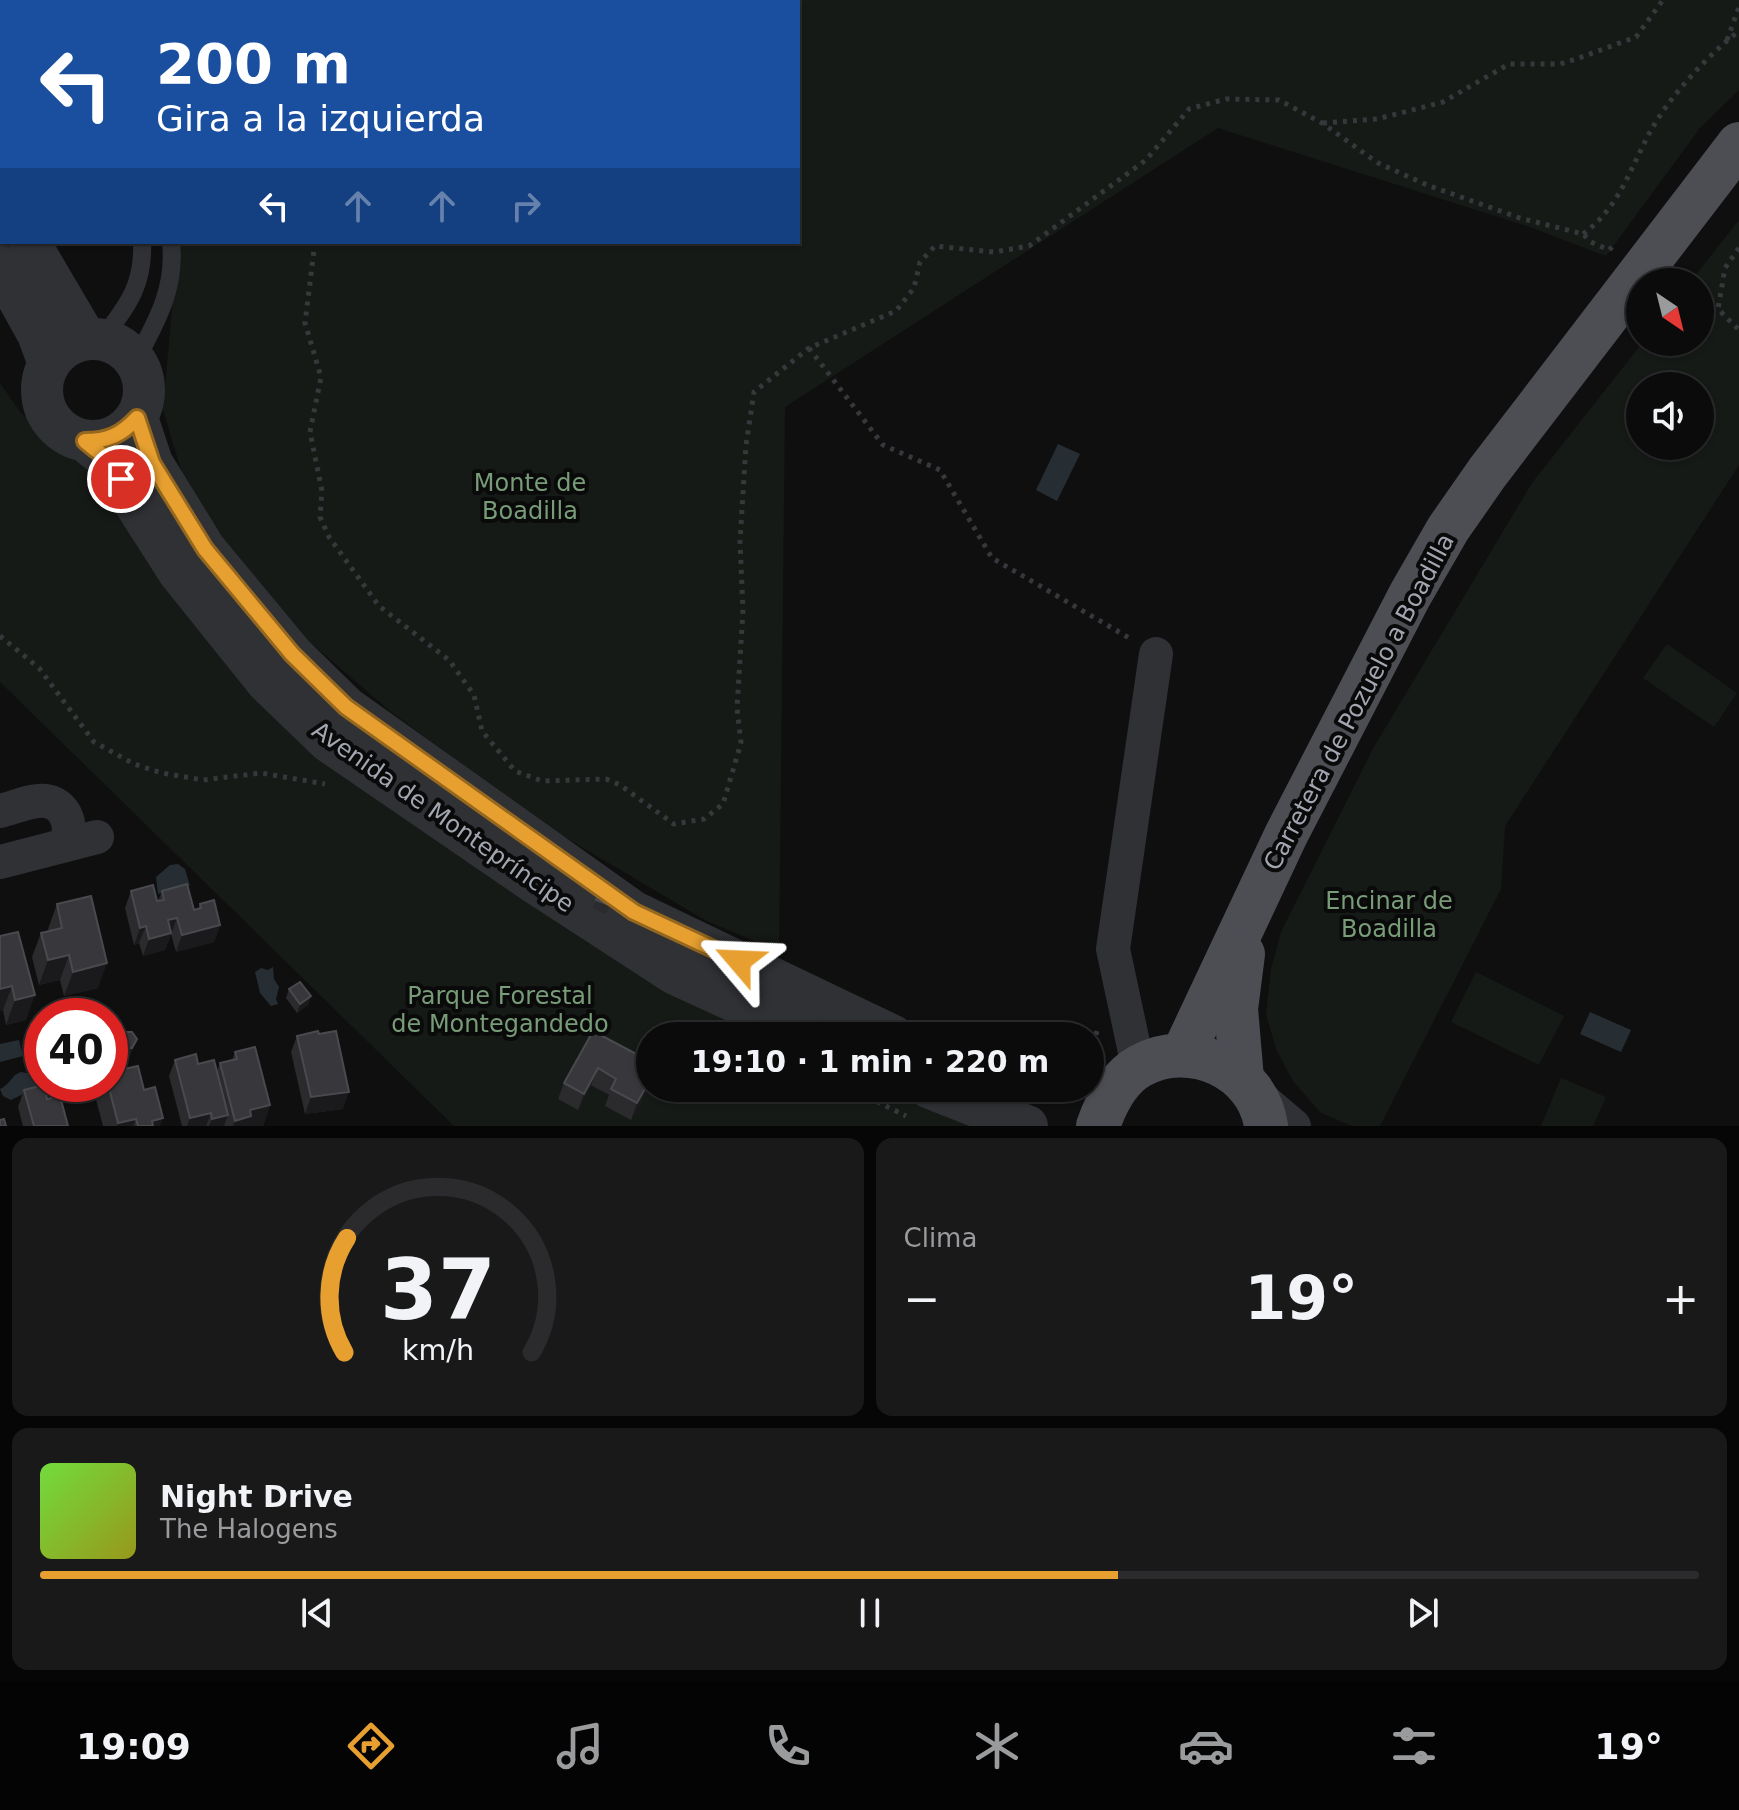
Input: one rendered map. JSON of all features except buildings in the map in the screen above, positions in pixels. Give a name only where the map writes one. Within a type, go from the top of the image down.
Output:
[{"type":"main road","name":"Carretera de Pozuelo a Boadilla","points":[[1183,1054],[1286,835],[1410,595],[1448,529],[1487,473],[1739,144]]},
{"type":"main road","name":"Carretera de Pozuelo a Boadilla","points":[[1248,921],[1236,1009],[1254,1099]]},
{"type":"main road","points":[[1098,1126],[1115,1079],[1160,1057],[1183,1054],[1215,1061],[1254,1099]]},
{"type":"street","points":[[31,244],[108,346],[144,378],[144,399],[137,418],[114,437],[85,441],[69,435],[56,425],[47,412],[42,396],[43,380],[58,352],[71,343],[108,346]]},
{"type":"street","points":[[0,266],[38,334],[49,364]]},
{"type":"street","name":"Avenida de Montepríncipe","points":[[137,418],[152,463],[205,549],[292,654],[346,707],[634,912],[864,1022]]},
{"type":"street","name":"Avenida de Montepríncipe","points":[[85,441],[106,458],[178,571],[267,682],[328,741],[649,958],[675,974],[780,1022]]},
{"type":"street","points":[[1115,1079],[1113,949],[1156,654]]},
{"type":"street","points":[[0,811],[39,801],[59,806],[70,828],[65,845]]},
{"type":"street","points":[[0,862],[97,837]]},
{"type":"street","points":[[1254,1099],[1294,1126]]},
{"type":"street","points":[[920,1103],[1027,1126]]},
{"type":"lane","points":[[108,346],[140,278],[142,244]]},
{"type":"lane","points":[[108,346],[164,308],[172,279],[171,244]]},
{"type":"path","points":[[1322,123],[1377,119],[1443,102],[1509,64],[1560,64],[1579,58],[1636,37],[1663,0]]},
{"type":"path","points":[[1727,40],[1739,7]]},
{"type":"path","points":[[1583,234],[1620,195],[1651,130],[1700,66],[1739,31]]},
{"type":"path","points":[[315,244],[305,323],[321,377],[310,432],[322,491],[320,517],[329,537],[379,606],[449,660],[474,695],[482,731],[515,771],[542,781],[606,779],[620,785],[674,824],[704,819],[723,804],[741,743],[737,708],[743,610],[740,541],[746,445],[754,392],[809,348],[896,311],[914,288],[920,262],[935,246],[994,252],[1029,246],[1146,160],[1189,109],[1226,99],[1279,100],[1322,123],[1378,163],[1427,185],[1520,218],[1583,234],[1591,242],[1609,250]]},
{"type":"path","points":[[1739,248],[1725,268],[1718,309],[1739,330]]},
{"type":"path","points":[[809,348],[883,445],[940,470],[992,558],[1156,654]]},
{"type":"path","points":[[0,636],[39,668],[94,742],[134,764],[162,773],[203,780],[261,773],[326,784]]},
{"type":"green space","name":"Monte de Boadilla","points":[[800,0],[1739,0],[1739,90],[1700,128],[1606,256],[1527,226],[1218,128],[785,407],[779,952],[705,920],[546,826],[391,712],[297,631],[212,524],[181,470],[163,410],[178,244],[800,244]]},
{"type":"green space","name":"Encinar de Boadilla","points":[[1739,220],[1739,465],[1505,826],[1501,889],[1380,1126],[1352,1126],[1321,1113],[1293,1081],[1276,1049],[1266,1014],[1271,969],[1281,932],[1375,745],[1532,483],[1632,356],[1714,356],[1714,268],[1701,268]]},
{"type":"green space","name":"Parque Forestal de Montegandedo","points":[[0,383],[21,413],[103,482],[763,1022],[636,1022],[636,1102],[921,1102],[972,1126],[454,1126],[0,682]]},
{"type":"green space","points":[[1667,644],[1737,693],[1714,727],[1643,678]]},
{"type":"green space","points":[[1476,972],[1564,1016],[1539,1065],[1451,1022]]},
{"type":"green space","points":[[1561,1078],[1606,1097],[1593,1126],[1541,1126]]},
{"type":"shaded area","points":[[1058,444],[1080,454],[1057,501],[1036,490]]},
{"type":"shaded area","points":[[178,864],[185,869],[190,886],[158,894],[156,877],[170,865]]},
{"type":"shaded area","points":[[273,967],[274,979],[279,987],[278,1004],[271,1006],[260,993],[255,972]]},
{"type":"shaded area","points":[[1590,1012],[1631,1030],[1621,1052],[1580,1034]]},
{"type":"shaded area","points":[[19,1040],[23,1056],[0,1062],[0,1044]]},
{"type":"shaded area","points":[[24,1073],[24,1094],[11,1100],[3,1096],[0,1089],[15,1075]]},
{"type":"route","points":[[121,479],[106,458],[85,441],[114,437],[137,418],[152,463],[205,549],[292,654],[346,707],[634,912],[739,961]]}]
